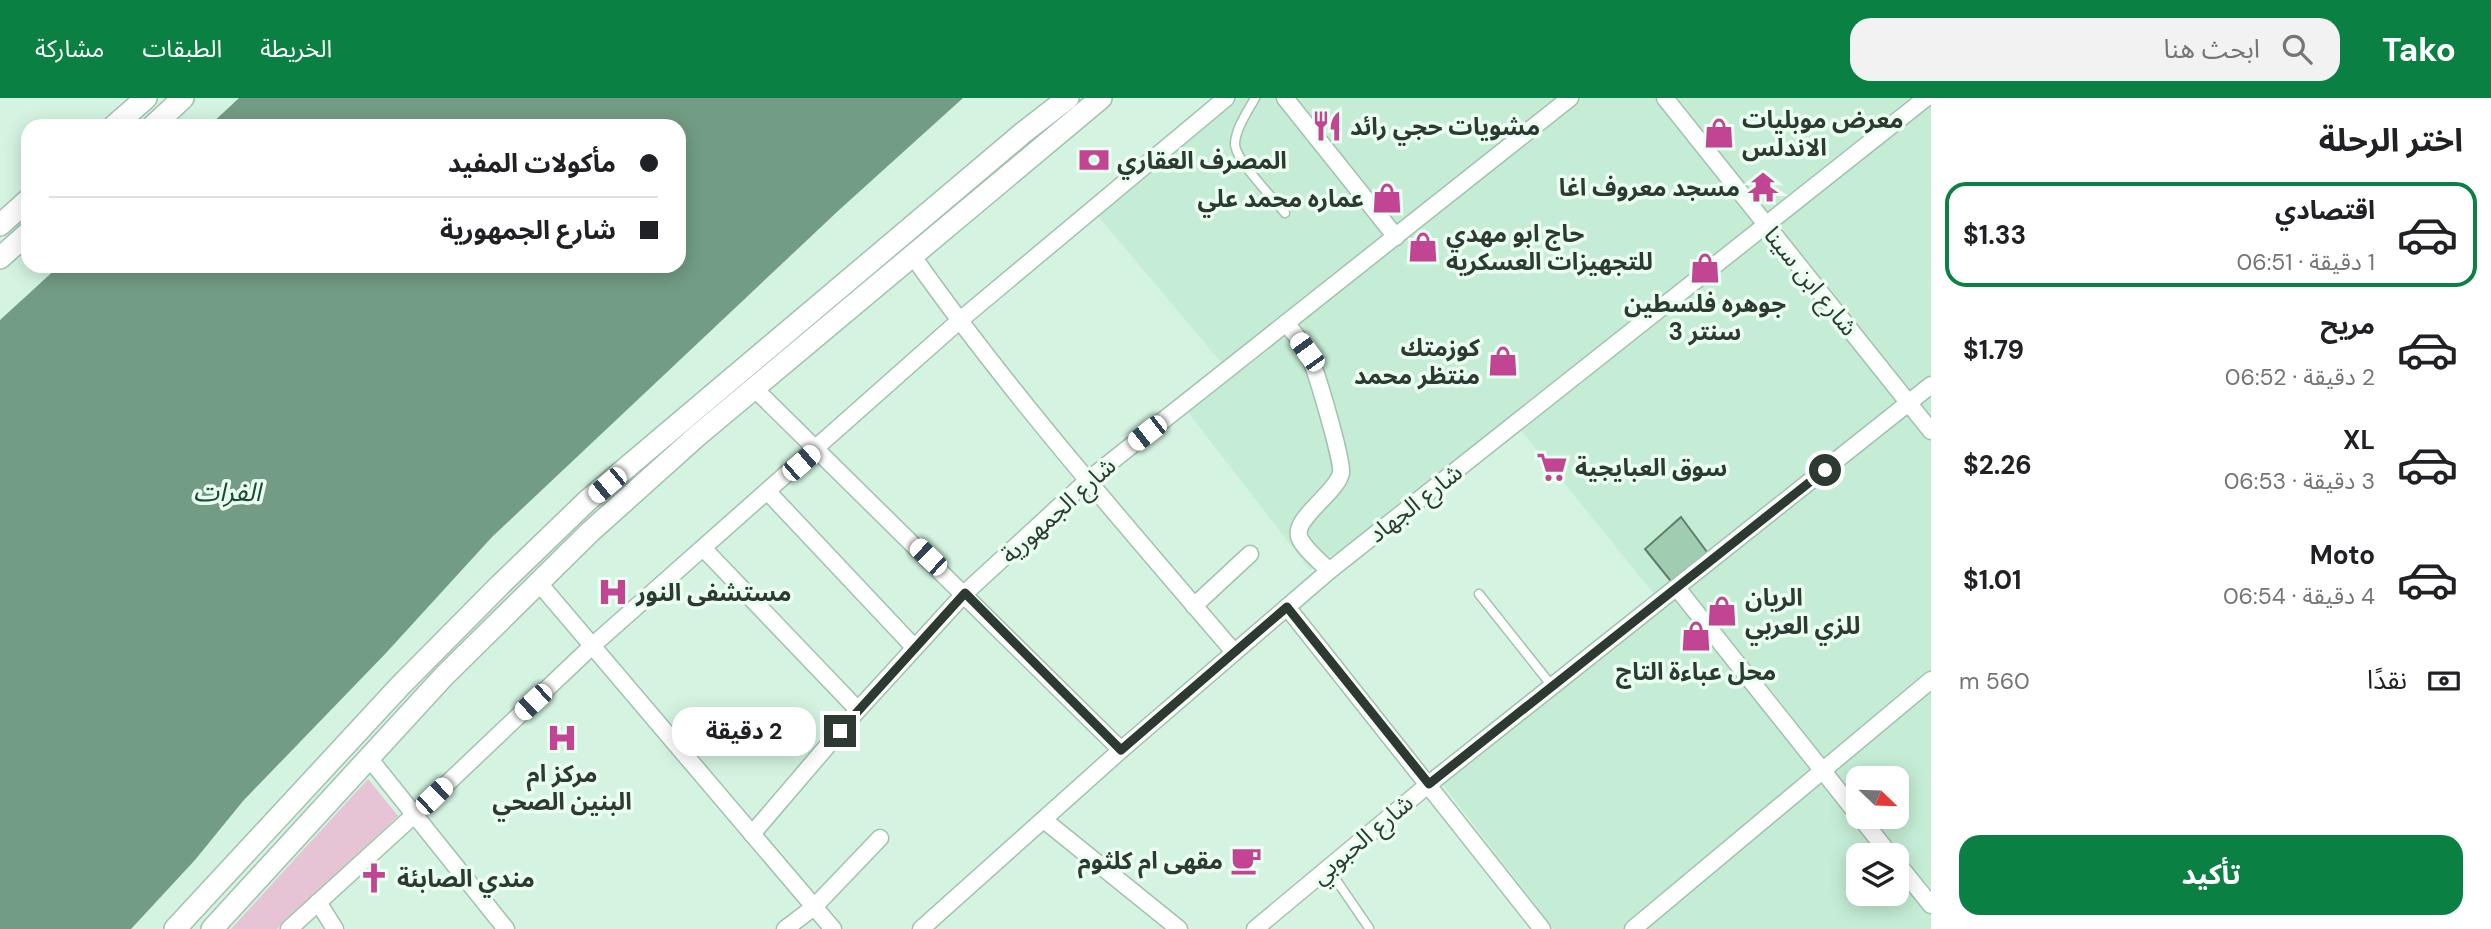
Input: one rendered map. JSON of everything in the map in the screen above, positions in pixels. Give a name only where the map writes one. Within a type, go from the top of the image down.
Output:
[{"type":"main road","points":[[122,119],[146,98]]},
{"type":"main road","points":[[160,119],[183,98]]},
{"type":"main road","points":[[212,929],[444,676],[538,582],[643,483],[754,388],[832,309],[1068,98]]},
{"type":"main road","points":[[175,929],[400,687],[534,551],[587,502],[832,309],[912,255],[1101,98]]},
{"type":"main road","points":[[0,225],[21,206]]},
{"type":"main road","points":[[0,257],[21,239]]},
{"type":"street","points":[[289,929],[592,646],[959,321],[1226,98]]},
{"type":"street","points":[[1285,98],[1396,237]]},
{"type":"street","name":"شارع الجمهورية","points":[[752,834],[858,710],[965,593],[1088,480],[1570,98]]},
{"type":"street","name":"شارع ابن سينا","points":[[1665,98],[1931,432]]},
{"type":"street","name":"شارع الجهاد","points":[[920,929],[1121,750],[1329,571],[1926,98]]},
{"type":"street","points":[[912,255],[959,321],[1088,480],[1234,652]]},
{"type":"street","points":[[1286,323],[1307,352],[1316,372],[1342,462],[1338,482],[1298,530],[1300,538],[1329,571]]},
{"type":"street","name":"شارع الحبوبي","points":[[1255,929],[1429,784],[1931,385]]},
{"type":"street","points":[[754,388],[965,593],[1121,750]]},
{"type":"street","points":[[768,492],[914,647]]},
{"type":"street","points":[[704,549],[858,710]]},
{"type":"street","points":[[1194,606],[1250,554]]},
{"type":"street","points":[[538,582],[832,929]]},
{"type":"street","points":[[1677,588],[1846,800]]},
{"type":"street","points":[[1287,607],[1542,929]]},
{"type":"street","points":[[1633,929],[1931,680]]},
{"type":"street","points":[[369,758],[506,929]]},
{"type":"street","points":[[1044,820],[1179,929]]},
{"type":"street","points":[[785,929],[814,907],[880,838]]},
{"type":"street","points":[[1909,878],[1931,905]]},
{"type":"street","points":[[318,902],[335,929]]},
{"type":"lane","points":[[1255,98],[1236,136],[1234,147],[1244,164],[1285,213]]},
{"type":"lane","points":[[1479,594],[1552,686]]},
{"type":"lane","points":[[1328,867],[1369,928]]},
{"type":"shaded area","points":[[1219,98],[1931,98],[1931,929],[1554,929],[1436,776],[1662,604],[1521,430],[1310,570],[1180,402],[1224,366],[1088,204]]},
{"type":"shaded area","points":[[368,779],[398,816],[277,929],[231,929]]},
{"type":"water","name":"الفرات","points":[[239,98],[963,98],[838,211],[492,537],[386,653],[243,801],[195,860],[131,929],[0,929],[0,320],[51,273],[686,273],[686,119],[216,119]]},
{"type":"building","points":[[1681,517],[1710,556],[1674,585],[1645,549]]},
{"type":"place","name":"مشويات حجي رائد","points":[[1327,126]]},
{"type":"place","name":"معرض موبليات الاندلس","points":[[1719,133]]},
{"type":"place","name":"المصرف العقاري","points":[[1094,160]]},
{"type":"place","name":"مسجد معروف اغا","points":[[1763,187]]},
{"type":"place","name":"عماره محمد علي","points":[[1387,198]]},
{"type":"place","name":"حاج ابو مهدي للتجهيزات العسكريه","points":[[1423,247]]},
{"type":"place","name":"جوهره فلسطين سنتر 3","points":[[1705,268]]},
{"type":"place","name":"كوزمتك منتظر محمد","points":[[1503,361]]},
{"type":"place","name":"سوق العبايجية","points":[[1552,467]]},
{"type":"place","name":"مستشفى النور","points":[[613,592]]},
{"type":"place","name":"الريان للزي العربي","points":[[1722,611]]},
{"type":"place","name":"محل عباءة التاج","points":[[1696,636]]},
{"type":"place","name":"مركز ام البنين الصحي","points":[[562,738]]},
{"type":"place","name":"مقهى ام كلثوم","points":[[1246,860]]},
{"type":"place","name":"مندي الصابئة","points":[[374,878]]},
{"type":"route","points":[[840,731],[965,593],[1121,750],[1287,607],[1429,784],[1825,470]]}]
